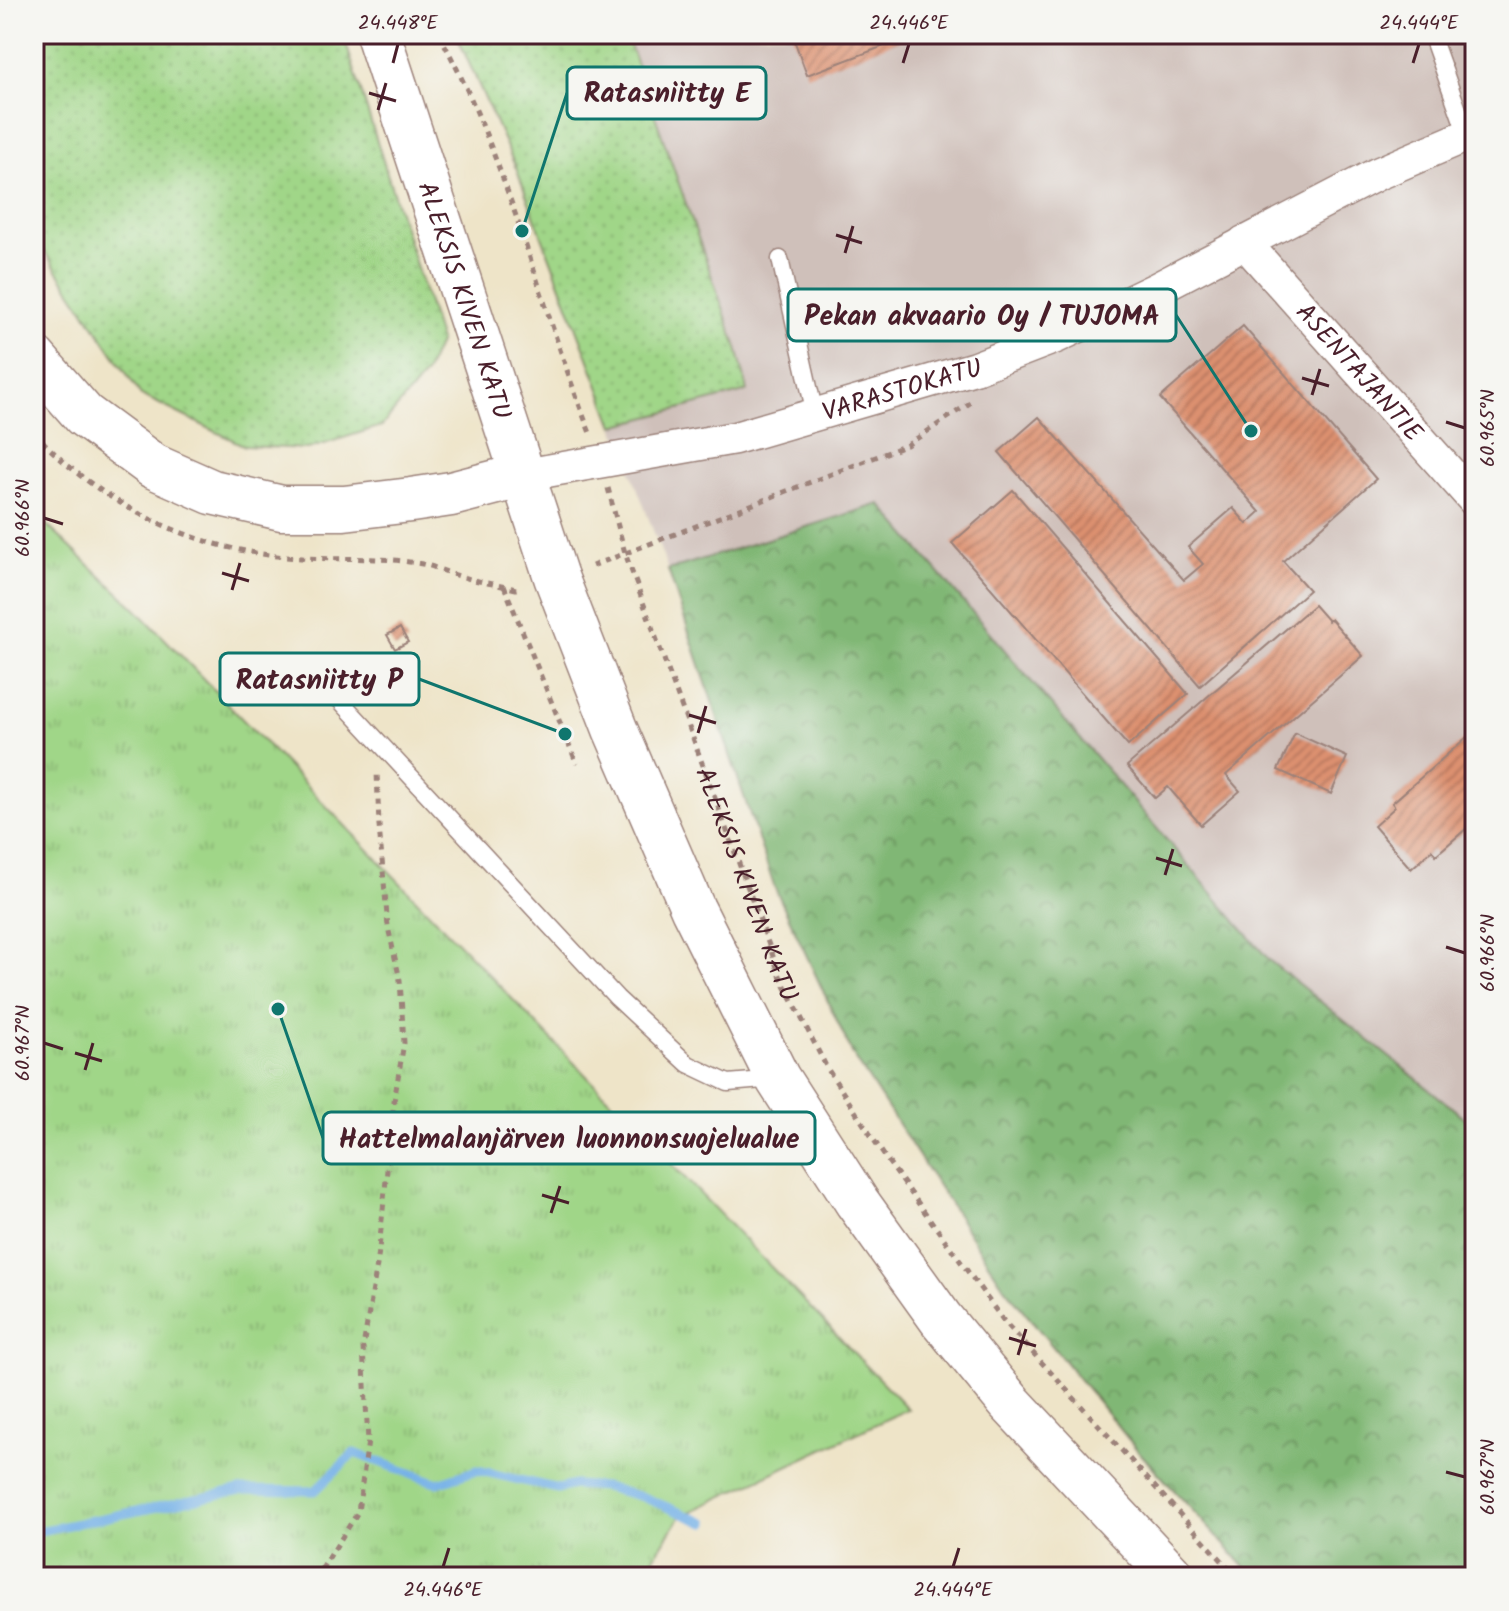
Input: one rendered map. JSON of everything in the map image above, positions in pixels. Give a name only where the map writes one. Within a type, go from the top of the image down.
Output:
[{"type":"main road","name":"ALEKSIS KIVEN KATU","points":[[378,34],[556,577],[615,729],[693,909],[778,1079],[857,1202],[941,1319],[1010,1403],[1173,1577]]},
{"type":"main road","points":[[34,358],[84,415],[153,466],[212,492],[282,508],[344,508],[451,494],[524,475]]},
{"type":"street","name":"VARASTOKATU","points":[[524,475],[735,438],[975,368],[1056,337],[1156,289],[1377,174],[1471,134]]},
{"type":"street","name":"ASENTAJANTIE","points":[[1244,242],[1475,501]]},
{"type":"lane","points":[[1431,34],[1471,134]]},
{"type":"lane","points":[[780,259],[815,414]]},
{"type":"lane","points":[[322,681],[617,998],[688,1064],[728,1083],[778,1079]]},
{"type":"path","name":"ALEKSIS KIVEN KATU","points":[[439,34],[505,183],[602,463],[625,553],[781,978],[827,1068],[887,1160],[1003,1320],[1237,1577]]},
{"type":"path","points":[[504,586],[577,764]]},
{"type":"path","points":[[312,1577],[342,1541],[358,1512],[368,1445],[363,1347],[378,1259],[394,1101],[404,1043],[400,980],[388,927],[379,826],[379,743]]},
{"type":"shaded area","points":[[626,34],[1475,34],[1475,1126],[1270,961],[880,505],[668,570],[614,426],[748,391],[737,348]]},
{"type":"green space","points":[[34,34],[343,34],[440,341],[425,374],[382,426],[308,449],[245,446],[141,395],[34,236]]},
{"type":"green space","points":[[456,34],[626,34],[737,348],[748,391],[614,426],[516,168]]},
{"type":"green space","points":[[880,504],[1270,961],[1475,1126],[1475,1577],[1254,1577],[1139,1452],[1004,1287],[853,1055],[774,886],[668,570]]},
{"type":"green space","points":[[34,513],[136,609],[908,1409],[681,1516],[641,1577],[34,1577]]},
{"type":"building","points":[[792,34],[916,34],[807,75]]},
{"type":"building","points":[[1243,326],[1376,479],[1283,561],[1309,590],[1200,686],[999,452],[1039,417],[1184,580],[1203,564],[1188,547],[1233,508],[1247,524],[1260,512],[1160,398]]},
{"type":"building","points":[[1013,490],[1188,694],[1128,746],[952,543]]},
{"type":"building","points":[[1314,605],[1328,621],[1331,619],[1363,656],[1226,775],[1240,791],[1201,825],[1168,787],[1155,798],[1127,766]]},
{"type":"building","points":[[400,628],[408,642],[395,649],[387,635]]},
{"type":"building","points":[[1475,730],[1475,821],[1436,855],[1432,850],[1411,869],[1374,826],[1395,807],[1392,803]]},
{"type":"building","points":[[1295,733],[1347,757],[1331,794],[1278,770]]},
{"type":"waterway","points":[[34,1532],[241,1490],[315,1491],[354,1453],[438,1483],[477,1470],[558,1489],[574,1485],[604,1487],[643,1497],[705,1523]]},
{"type":"place","name":"Ratasniitty E","points":[[522,231]]},
{"type":"place","name":"Pekan akvaario Oy / TUJOMA","points":[[1251,431]]},
{"type":"place","name":"Ratasniitty P","points":[[565,734]]},
{"type":"place","name":"Hattelmalanjärven luonnonsuojelualue","points":[[278,1009]]}]
